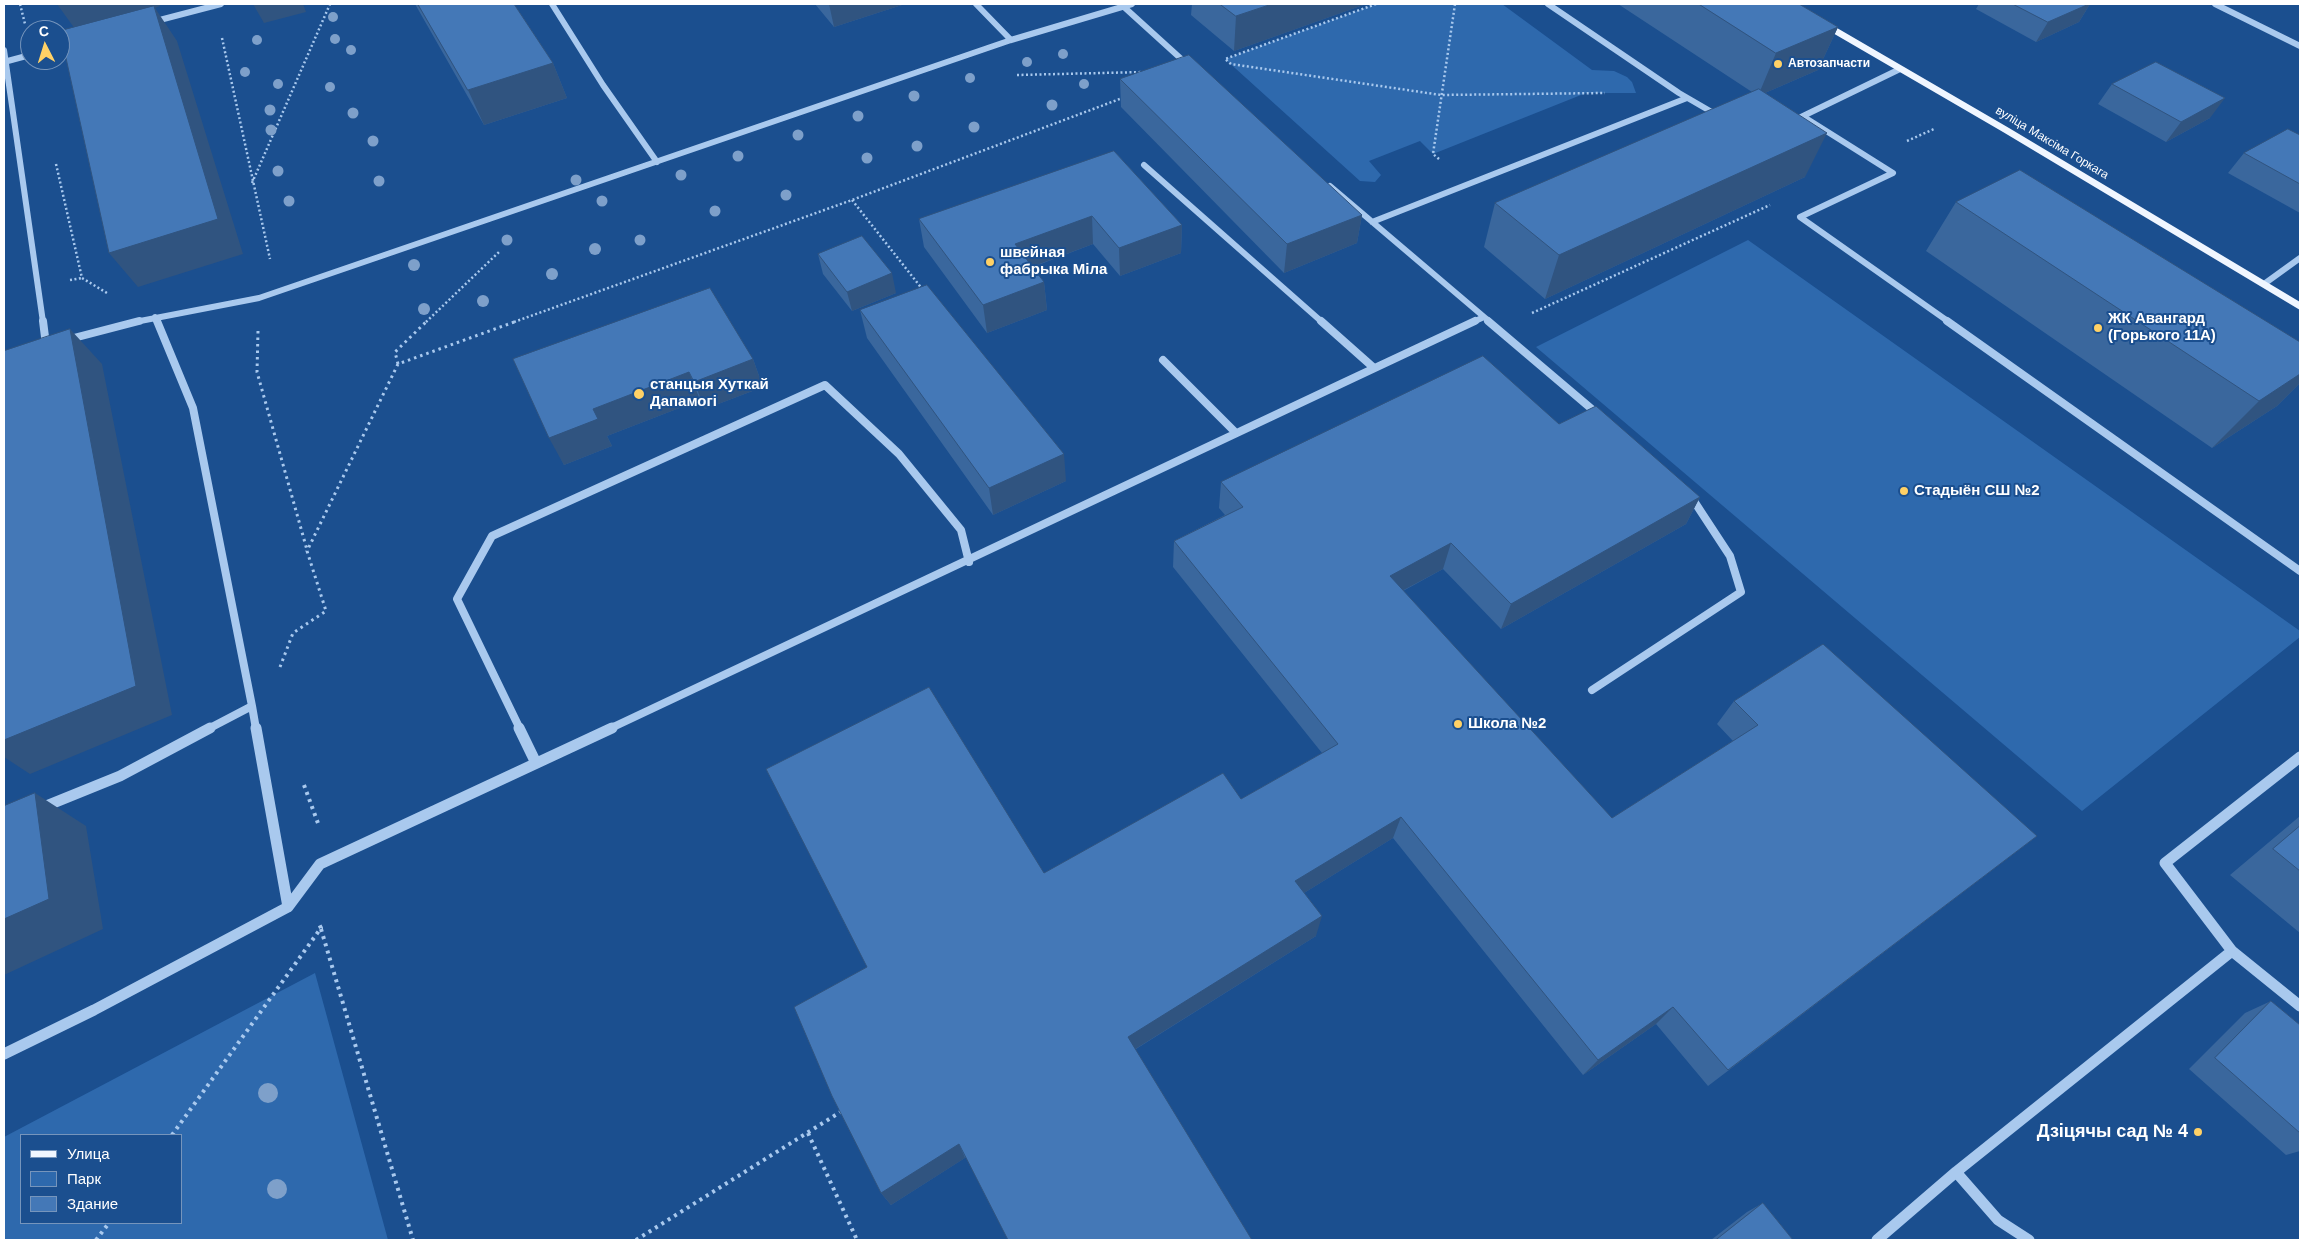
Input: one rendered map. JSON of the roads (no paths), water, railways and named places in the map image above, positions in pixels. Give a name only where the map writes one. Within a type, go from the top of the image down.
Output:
[{"type":"main road","name":"вуліца Максіма Горкага","points":[[1816,19],[1900,70],[2006,130],[2300,307]]},
{"type":"lane","points":[[146,24],[221,4]]},
{"type":"lane","points":[[552,4],[603,85],[657,162]]},
{"type":"lane","points":[[976,4],[1012,40]]},
{"type":"lane","points":[[38,348],[155,317],[259,298],[1012,40],[1132,4]]},
{"type":"lane","points":[[1548,4],[1687,98],[1710,111],[1728,116]]},
{"type":"lane","points":[[2215,4],[2300,46]]},
{"type":"lane","points":[[1124,6],[1194,71]]},
{"type":"lane","points":[[4,50],[46,345]]},
{"type":"lane","points":[[5,62],[20,58]]},
{"type":"lane","points":[[1791,121],[1804,117],[1900,70]]},
{"type":"lane","points":[[1372,222],[1687,98]]},
{"type":"lane","points":[[1804,117],[1892,173],[1800,217],[2300,571]]},
{"type":"lane","points":[[1144,165],[1374,368]]},
{"type":"lane","points":[[1320,178],[1610,424]]},
{"type":"lane","points":[[2264,284],[2300,258]]},
{"type":"lane","points":[[155,317],[193,408],[252,706],[288,907]]},
{"type":"lane","points":[[4,1054],[94,1010],[288,907],[320,864],[969,562],[1236,433],[1484,317]]},
{"type":"lane","points":[[1163,360],[1236,433]]},
{"type":"lane","points":[[536,763],[457,599],[492,536],[825,385],[899,454],[961,530],[969,562]]},
{"type":"lane","points":[[1592,690],[1741,592],[1730,556],[1685,488]]},
{"type":"lane","points":[[31,812],[120,776],[252,706]]},
{"type":"lane","points":[[2300,757],[2165,863],[2232,951],[2300,1006]]},
{"type":"lane","points":[[1877,1240],[1956,1172],[2232,951]]},
{"type":"lane","points":[[1956,1172],[1998,1220],[2030,1240]]},
{"type":"place","name":"Автозапчасти","points":[[1778,64]]},
{"type":"place","name":"швейная фабрыка Міла","points":[[990,262]]},
{"type":"place","name":"ЖК Авангард (Горького 11А)","points":[[2098,328]]},
{"type":"place","name":"станцыя Хуткай Дапамогі","points":[[639,394]]},
{"type":"place","name":"Стадыён СШ №2","points":[[1904,491]]},
{"type":"place","name":"Школа №2","points":[[1458,724]]},
{"type":"place","name":"Дзіцячы сад № 4","points":[[2198,1132]]}]
